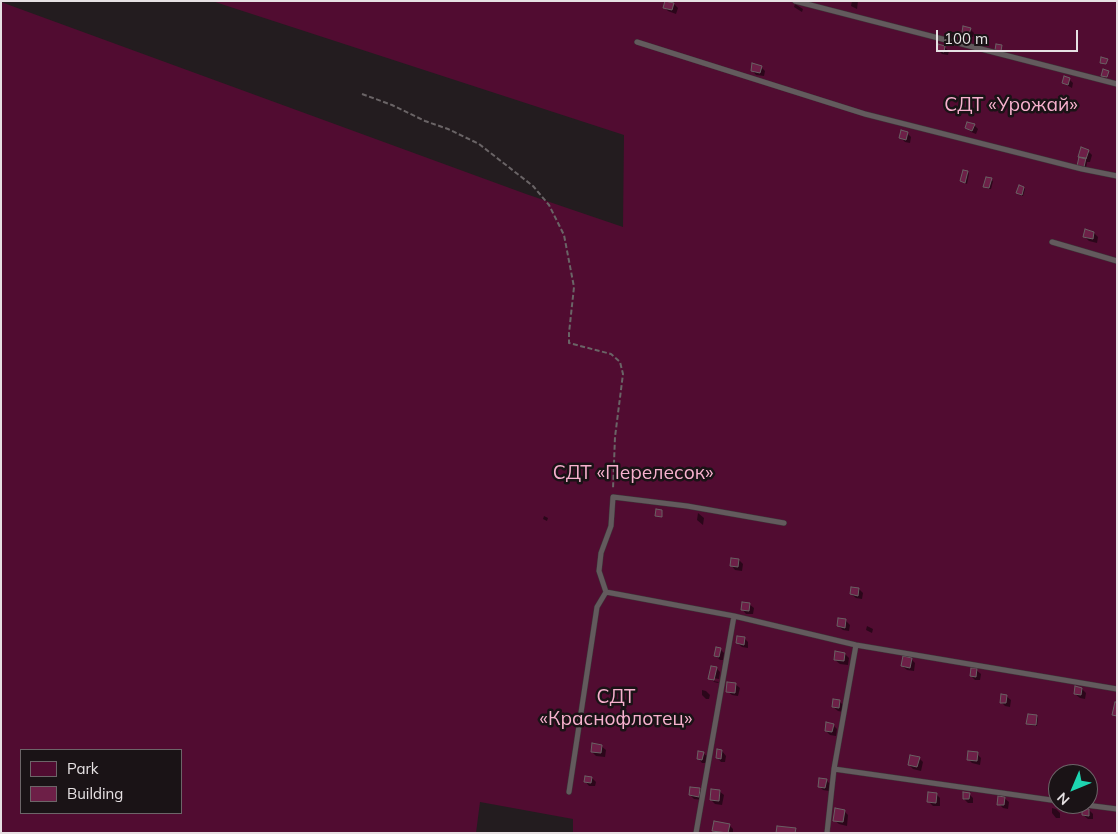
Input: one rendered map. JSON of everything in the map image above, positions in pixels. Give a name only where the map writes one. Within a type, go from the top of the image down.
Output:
[{"type":"lane","points":[[795,1],[1117,84]]},
{"type":"lane","points":[[637,42],[865,114],[1082,169],[1117,176]]},
{"type":"lane","points":[[1052,242],[1117,261]]},
{"type":"lane","points":[[569,792],[597,607],[606,592],[600,571],[601,553],[611,526],[613,497],[687,506],[784,523]]},
{"type":"lane","points":[[606,592],[734,616],[856,645],[1117,689]]},
{"type":"lane","points":[[696,833],[734,616]]},
{"type":"lane","points":[[827,833],[834,769],[856,645]]},
{"type":"lane","points":[[834,769],[1048,800]]},
{"type":"lane","points":[[1098,807],[1117,810]]},
{"type":"path","points":[[362,94],[392,105],[479,144],[533,186],[549,205],[564,235],[574,287],[569,343],[611,354],[620,362],[623,374],[615,436],[613,497]]},
{"type":"green space","points":[[212,1],[1117,1],[1117,833],[573,833],[573,819],[480,802],[476,833],[1,833],[1,2],[526,194],[623,227],[624,135]]},
{"type":"building","points":[[665,1],[674,3],[672,10],[663,8]]},
{"type":"building","points":[[963,26],[971,28],[969,34],[962,32]]},
{"type":"building","points":[[938,44],[945,46],[944,52],[937,50]]},
{"type":"building","points":[[996,44],[1002,45],[1001,51],[995,50]]},
{"type":"building","points":[[1101,57],[1108,59],[1106,64],[1100,63]]},
{"type":"building","points":[[752,63],[762,66],[760,73],[751,71]]},
{"type":"building","points":[[1103,69],[1109,71],[1107,77],[1101,76]]},
{"type":"building","points":[[1064,76],[1070,78],[1068,85],[1062,83]]},
{"type":"building","points":[[967,122],[975,124],[972,131],[965,128]]},
{"type":"building","points":[[901,130],[908,132],[906,140],[899,138]]},
{"type":"building","points":[[1081,147],[1089,150],[1086,159],[1078,157]]},
{"type":"building","points":[[1079,157],[1086,158],[1084,167],[1077,166]]},
{"type":"building","points":[[963,170],[968,171],[965,183],[960,181]]},
{"type":"building","points":[[986,177],[992,178],[989,188],[983,187]]},
{"type":"building","points":[[1019,185],[1024,187],[1022,195],[1016,193]]},
{"type":"building","points":[[1085,229],[1094,232],[1093,239],[1083,237]]},
{"type":"building","points":[[656,509],[662,510],[662,517],[655,516]]},
{"type":"building","points":[[731,558],[739,559],[738,567],[730,566]]},
{"type":"building","points":[[851,587],[859,588],[858,596],[850,594]]},
{"type":"building","points":[[742,602],[750,603],[749,611],[741,610]]},
{"type":"building","points":[[838,618],[846,619],[845,628],[837,626]]},
{"type":"building","points":[[737,636],[745,637],[744,645],[736,643]]},
{"type":"building","points":[[716,647],[721,648],[719,657],[714,656]]},
{"type":"building","points":[[835,651],[845,653],[844,661],[834,660]]},
{"type":"building","points":[[903,656],[912,658],[910,668],[901,666]]},
{"type":"building","points":[[711,666],[717,667],[714,680],[708,679]]},
{"type":"building","points":[[971,668],[977,668],[976,677],[970,676]]},
{"type":"building","points":[[727,682],[736,683],[735,693],[726,692]]},
{"type":"building","points":[[1075,686],[1082,688],[1081,695],[1074,694]]},
{"type":"building","points":[[1001,694],[1007,695],[1006,703],[1000,703]]},
{"type":"building","points":[[833,699],[840,700],[839,708],[832,707]]},
{"type":"building","points":[[1115,702],[1117,702],[1117,716],[1112,715]]},
{"type":"building","points":[[1028,714],[1037,715],[1036,725],[1026,724]]},
{"type":"building","points":[[826,722],[834,724],[832,732],[825,731]]},
{"type":"building","points":[[592,743],[602,745],[601,753],[591,752]]},
{"type":"building","points":[[717,749],[722,750],[721,759],[716,758]]},
{"type":"building","points":[[698,751],[704,752],[702,760],[697,759]]},
{"type":"building","points":[[968,751],[978,752],[977,761],[967,760]]},
{"type":"building","points":[[910,755],[920,757],[917,767],[908,765]]},
{"type":"building","points":[[585,776],[592,777],[591,783],[584,782]]},
{"type":"building","points":[[819,778],[827,779],[825,788],[818,787]]},
{"type":"building","points":[[690,787],[700,788],[699,797],[689,795]]},
{"type":"building","points":[[711,789],[720,790],[719,801],[710,800]]},
{"type":"building","points":[[928,792],[937,793],[936,803],[927,802]]},
{"type":"building","points":[[963,792],[970,793],[969,799],[963,799]]},
{"type":"building","points":[[998,796],[1005,797],[1004,805],[997,805]]},
{"type":"building","points":[[835,808],[845,810],[843,822],[833,821]]},
{"type":"building","points":[[714,821],[730,824],[728,833],[712,831]]},
{"type":"building","points":[[777,826],[796,828],[795,833],[776,833]]},
{"type":"park label","name":"СДТ «Урожай»","points":[[1011,105]]},
{"type":"park label","name":"СДТ «Перелесок»","points":[[633,473]]},
{"type":"park label","name":"СДТ «Краснофлотец»","points":[[616,708]]}]
